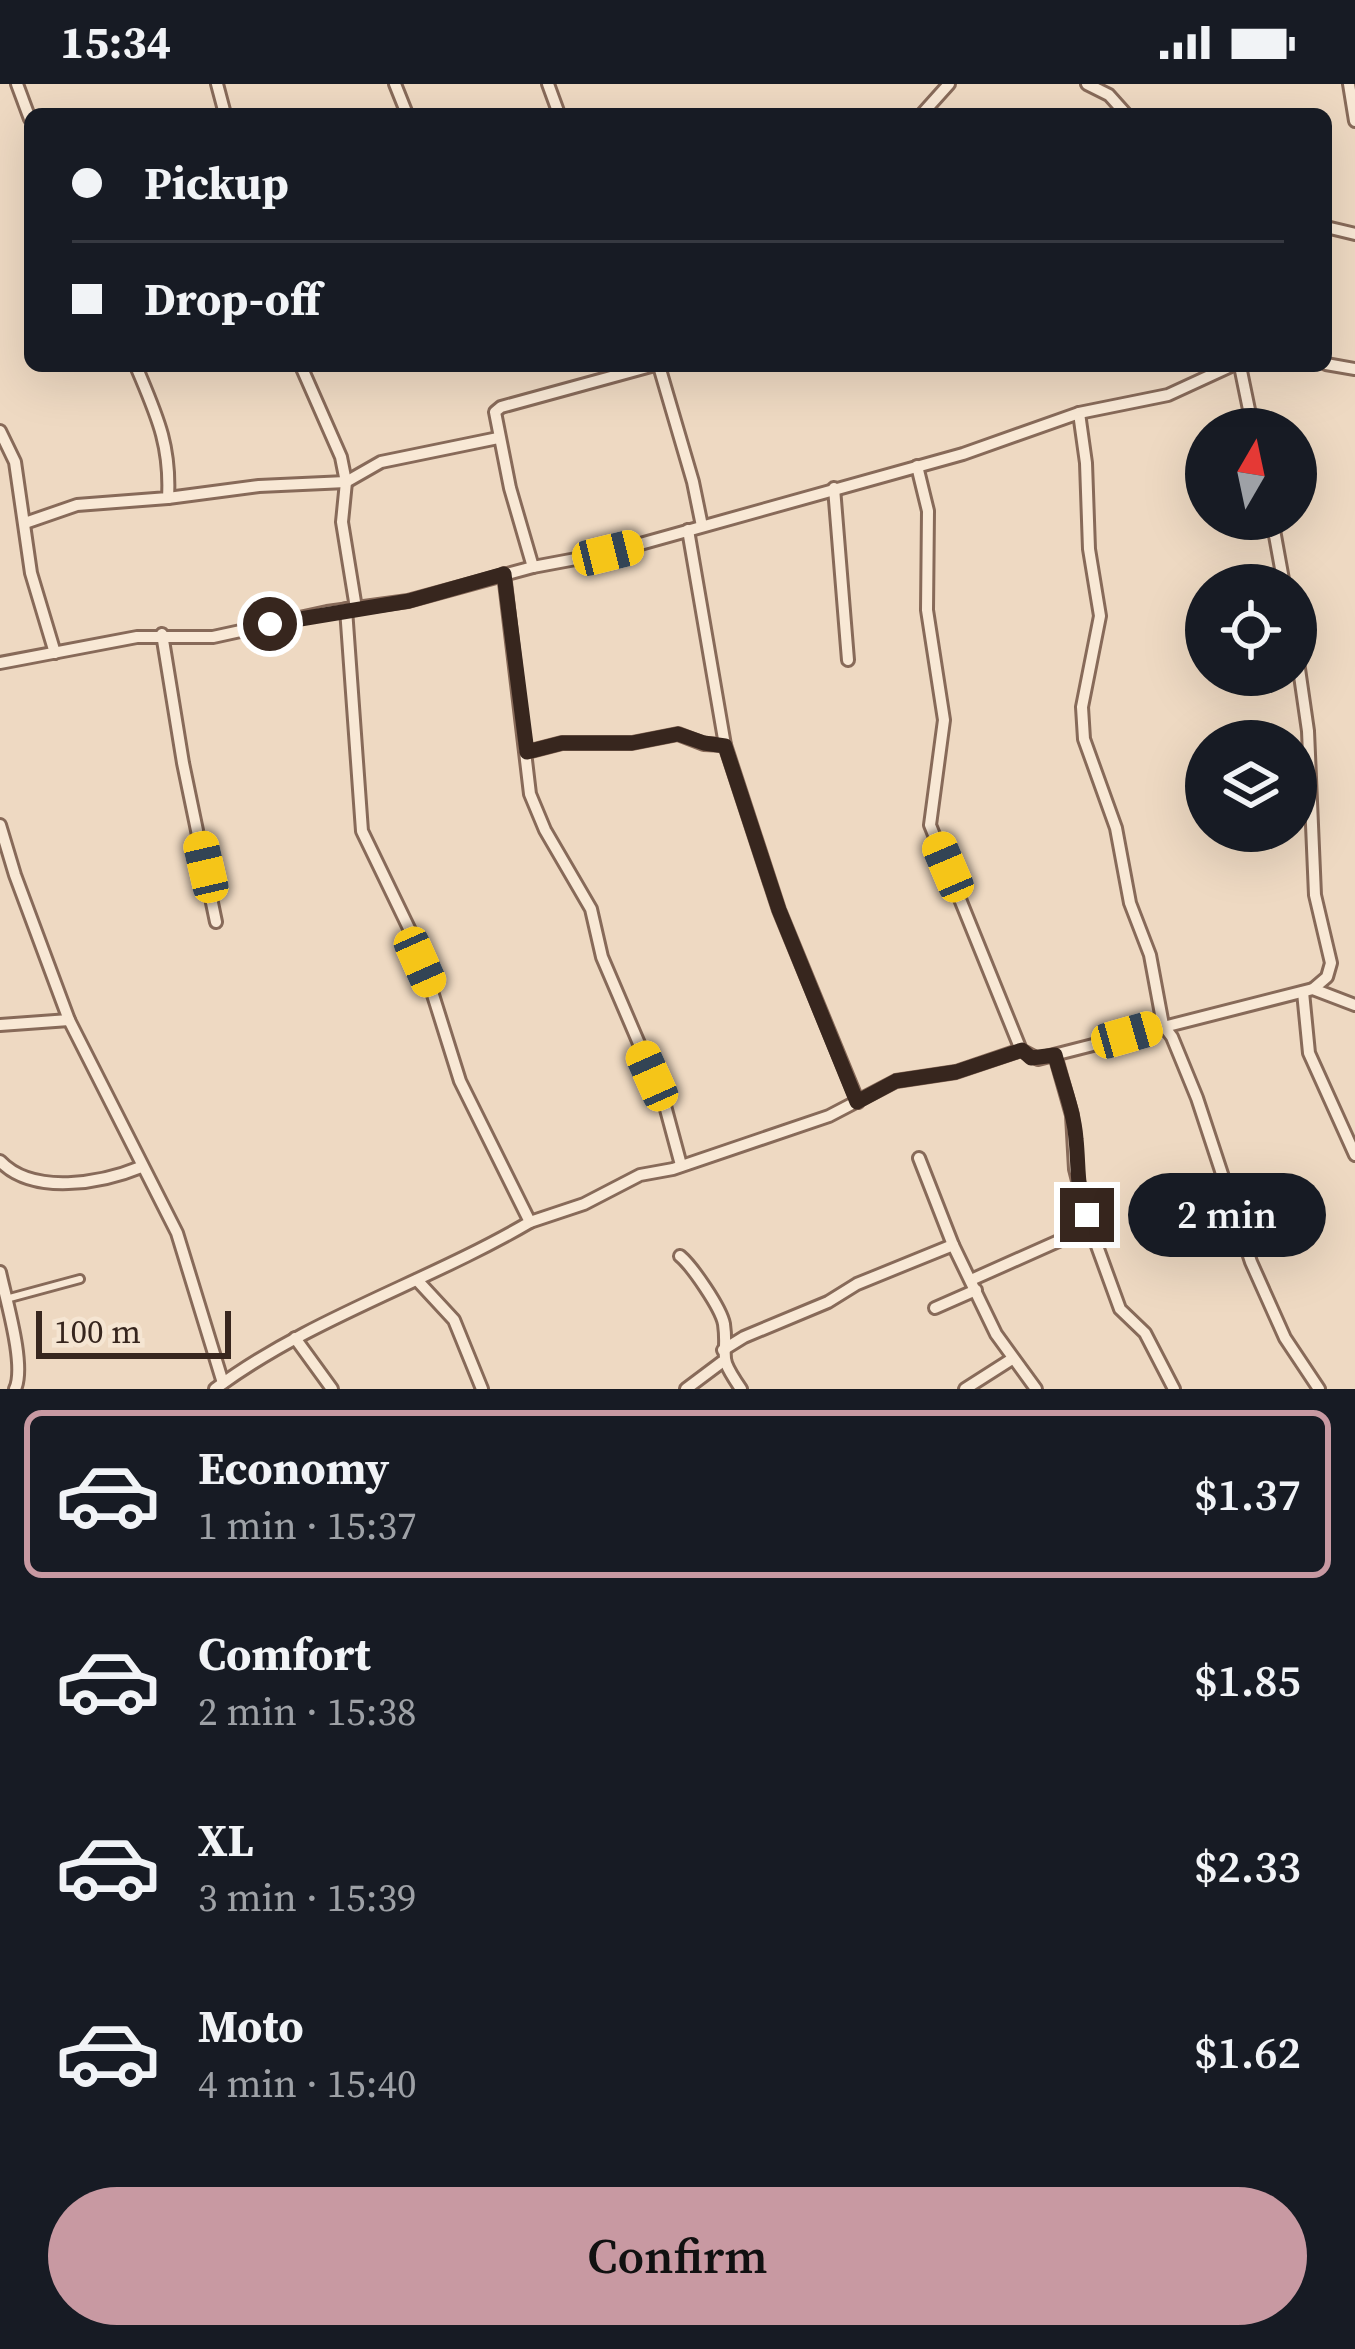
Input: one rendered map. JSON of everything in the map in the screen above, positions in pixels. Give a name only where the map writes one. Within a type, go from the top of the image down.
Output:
[{"type":"street","points":[[927,108],[949,84]]},
{"type":"street","points":[[1087,84],[1109,95],[1121,108]]},
{"type":"street","points":[[1349,84],[1355,121]]},
{"type":"street","points":[[139,372],[161,422],[168,498]]},
{"type":"street","points":[[304,372],[337,444],[346,482],[342,522],[362,832],[418,947],[460,1081],[530,1222]]},
{"type":"street","points":[[533,567],[495,412],[501,406],[632,372]]},
{"type":"street","points":[[657,372],[693,482],[702,526]]},
{"type":"street","points":[[0,663],[162,634],[194,640],[409,601],[533,567],[626,549],[917,466],[1079,412],[1168,395],[1222,372]]},
{"type":"street","points":[[1238,372],[1247,408]]},
{"type":"street","points":[[1079,412],[1091,572],[1100,616],[1082,707],[1084,739],[1116,828],[1130,903],[1150,956],[1163,1024],[1197,1098],[1251,1262],[1285,1338],[1319,1389]]},
{"type":"street","points":[[0,431],[15,463],[31,573],[55,653]]},
{"type":"street","points":[[25,523],[77,505],[346,482],[381,462],[498,438]]},
{"type":"street","points":[[917,466],[928,511],[927,610],[944,720],[930,825],[1022,1050],[1031,1058],[1308,991],[1327,976],[1330,950],[1315,895],[1303,696]]},
{"type":"street","points":[[833,488],[848,660]]},
{"type":"street","points":[[688,530],[725,746],[779,910],[857,1102]]},
{"type":"street","points":[[504,574],[530,794],[544,830],[591,909],[602,957],[664,1102],[681,1166]]},
{"type":"street","points":[[162,634],[216,922]]},
{"type":"street","points":[[527,752],[562,743],[632,743],[678,734],[725,746]]},
{"type":"street","points":[[0,825],[70,1020],[187,1260],[219,1386],[295,1338],[530,1222],[584,1204],[640,1175],[681,1166],[829,1116],[896,1081],[956,1072],[1022,1050]]},
{"type":"street","points":[[1308,991],[1355,1005]]},
{"type":"street","points":[[1308,991],[1309,1053],[1355,1155]]},
{"type":"street","points":[[0,1024],[70,1020]]},
{"type":"street","points":[[1055,1055],[1072,1115],[1075,1169],[1089,1224],[1120,1309],[1145,1334],[1174,1389]]},
{"type":"street","points":[[919,1158],[973,1285],[1012,1359],[1036,1389]]},
{"type":"street","points":[[0,1161],[18,1174],[74,1184],[141,1167]]},
{"type":"street","points":[[935,1308],[1089,1224]]},
{"type":"street","points":[[686,1389],[744,1337],[953,1245]]},
{"type":"street","points":[[680,1256],[723,1317],[722,1356],[741,1389]]},
{"type":"street","points":[[0,1272],[18,1370],[15,1389]]},
{"type":"street","points":[[417,1280],[454,1320],[478,1388]]},
{"type":"street","points":[[295,1338],[332,1389]]},
{"type":"street","points":[[965,1389],[1012,1359]]},
{"type":"lane","points":[[6,1299],[80,1279]]},
{"type":"route","points":[[270,624],[409,601],[504,574],[527,752],[562,743],[632,743],[678,734],[725,746],[779,910],[857,1102],[896,1081],[956,1072],[1022,1050],[1031,1058],[1055,1055],[1072,1115],[1075,1169],[1087,1215]]}]
